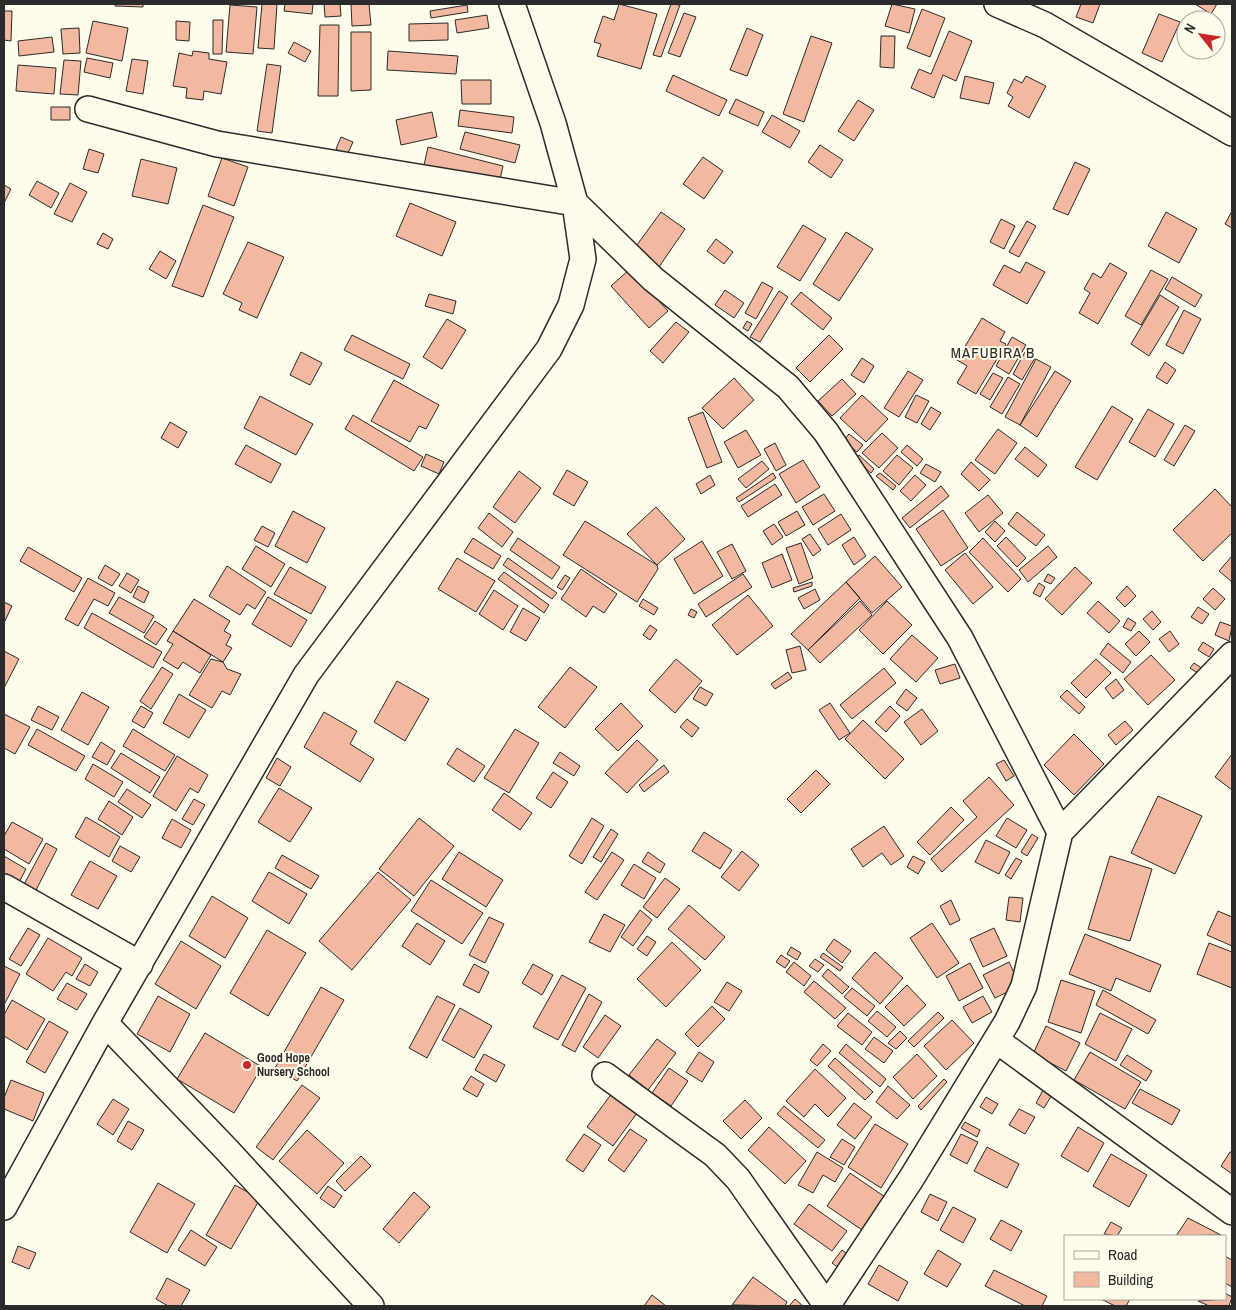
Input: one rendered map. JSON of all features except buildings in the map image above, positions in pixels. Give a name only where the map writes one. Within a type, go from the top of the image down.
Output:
[{"type":"street","points":[[4,1207],[106,1023],[306,675],[549,349],[571,305],[583,259],[575,203],[553,123],[512,4]]},
{"type":"street","points":[[997,4],[1045,25],[1232,133]]},
{"type":"street","points":[[88,109],[217,144],[575,203],[653,279],[788,386],[826,432],[960,638],[1060,832]]},
{"type":"street","points":[[604,1075],[715,1155],[738,1179],[827,1306],[911,1179],[1007,1022],[1024,986],[1060,832],[1232,655]]},
{"type":"street","points":[[4,887],[140,964]]},
{"type":"street","points":[[106,1023],[371,1306]]},
{"type":"street","points":[[996,1040],[1232,1212]]},
{"type":"place","name":"Good Hope Nursery School","points":[[247,1065]]},
{"type":"district","name":"MAFUBIRA B","points":[[993,353]]}]
